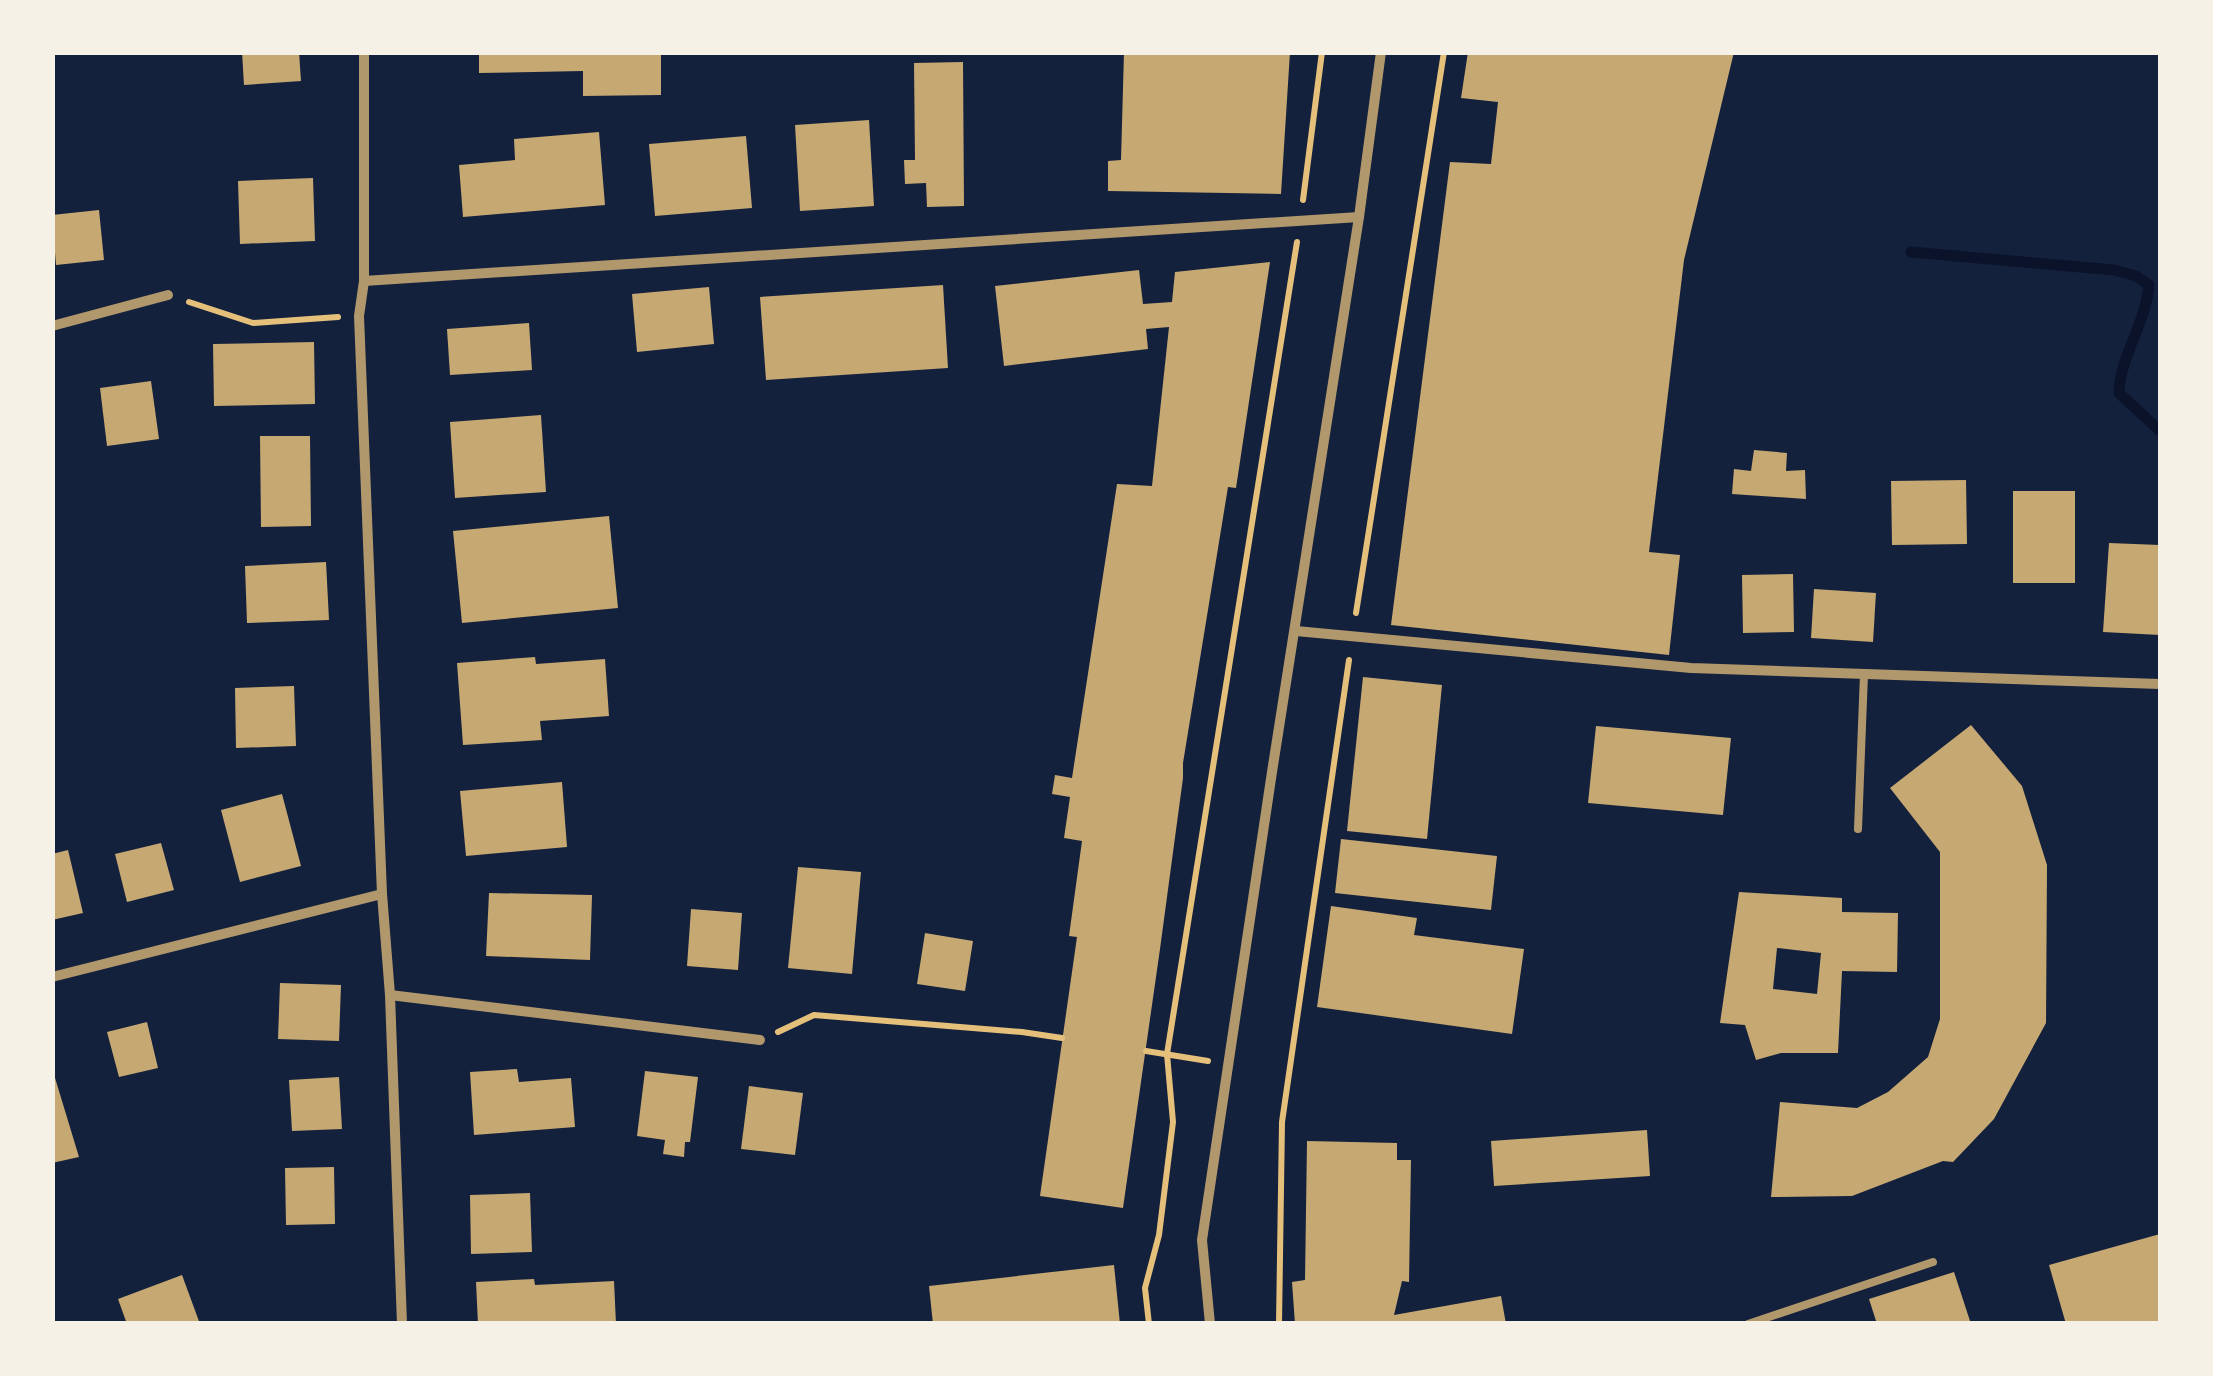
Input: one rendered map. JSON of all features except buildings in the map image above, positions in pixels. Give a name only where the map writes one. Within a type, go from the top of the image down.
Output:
[{"type":"street","points":[[364,52],[364,281],[359,316],[402,1324]]},
{"type":"street","points":[[1210,1324],[1202,1240],[1381,52]]},
{"type":"street","points":[[364,281],[1358,217]]},
{"type":"street","points":[[52,326],[168,295]]},
{"type":"street","points":[[1296,630],[1691,668],[2160,684]]},
{"type":"street","points":[[52,977],[382,894]]},
{"type":"street","points":[[390,994],[760,1040]]},
{"type":"lane","points":[[1858,829],[1864,674]]},
{"type":"lane","points":[[1748,1324],[1933,1262]]},
{"type":"path","points":[[1150,1324],[1145,1288],[1158,1235],[1174,1122],[1167,1054],[1300,220],[1322,52]]},
{"type":"path","points":[[1279,1324],[1282,1122],[1352,636],[1444,52]]},
{"type":"path","points":[[168,295],[254,323],[359,316]]},
{"type":"path","points":[[760,1040],[814,1015],[1062,1038]]},
{"type":"path","points":[[1146,1051],[1229,1064]]},
{"type":"waterway","points":[[1911,252],[2114,270],[2136,276],[2149,285],[2119,393],[2160,431]]}]
